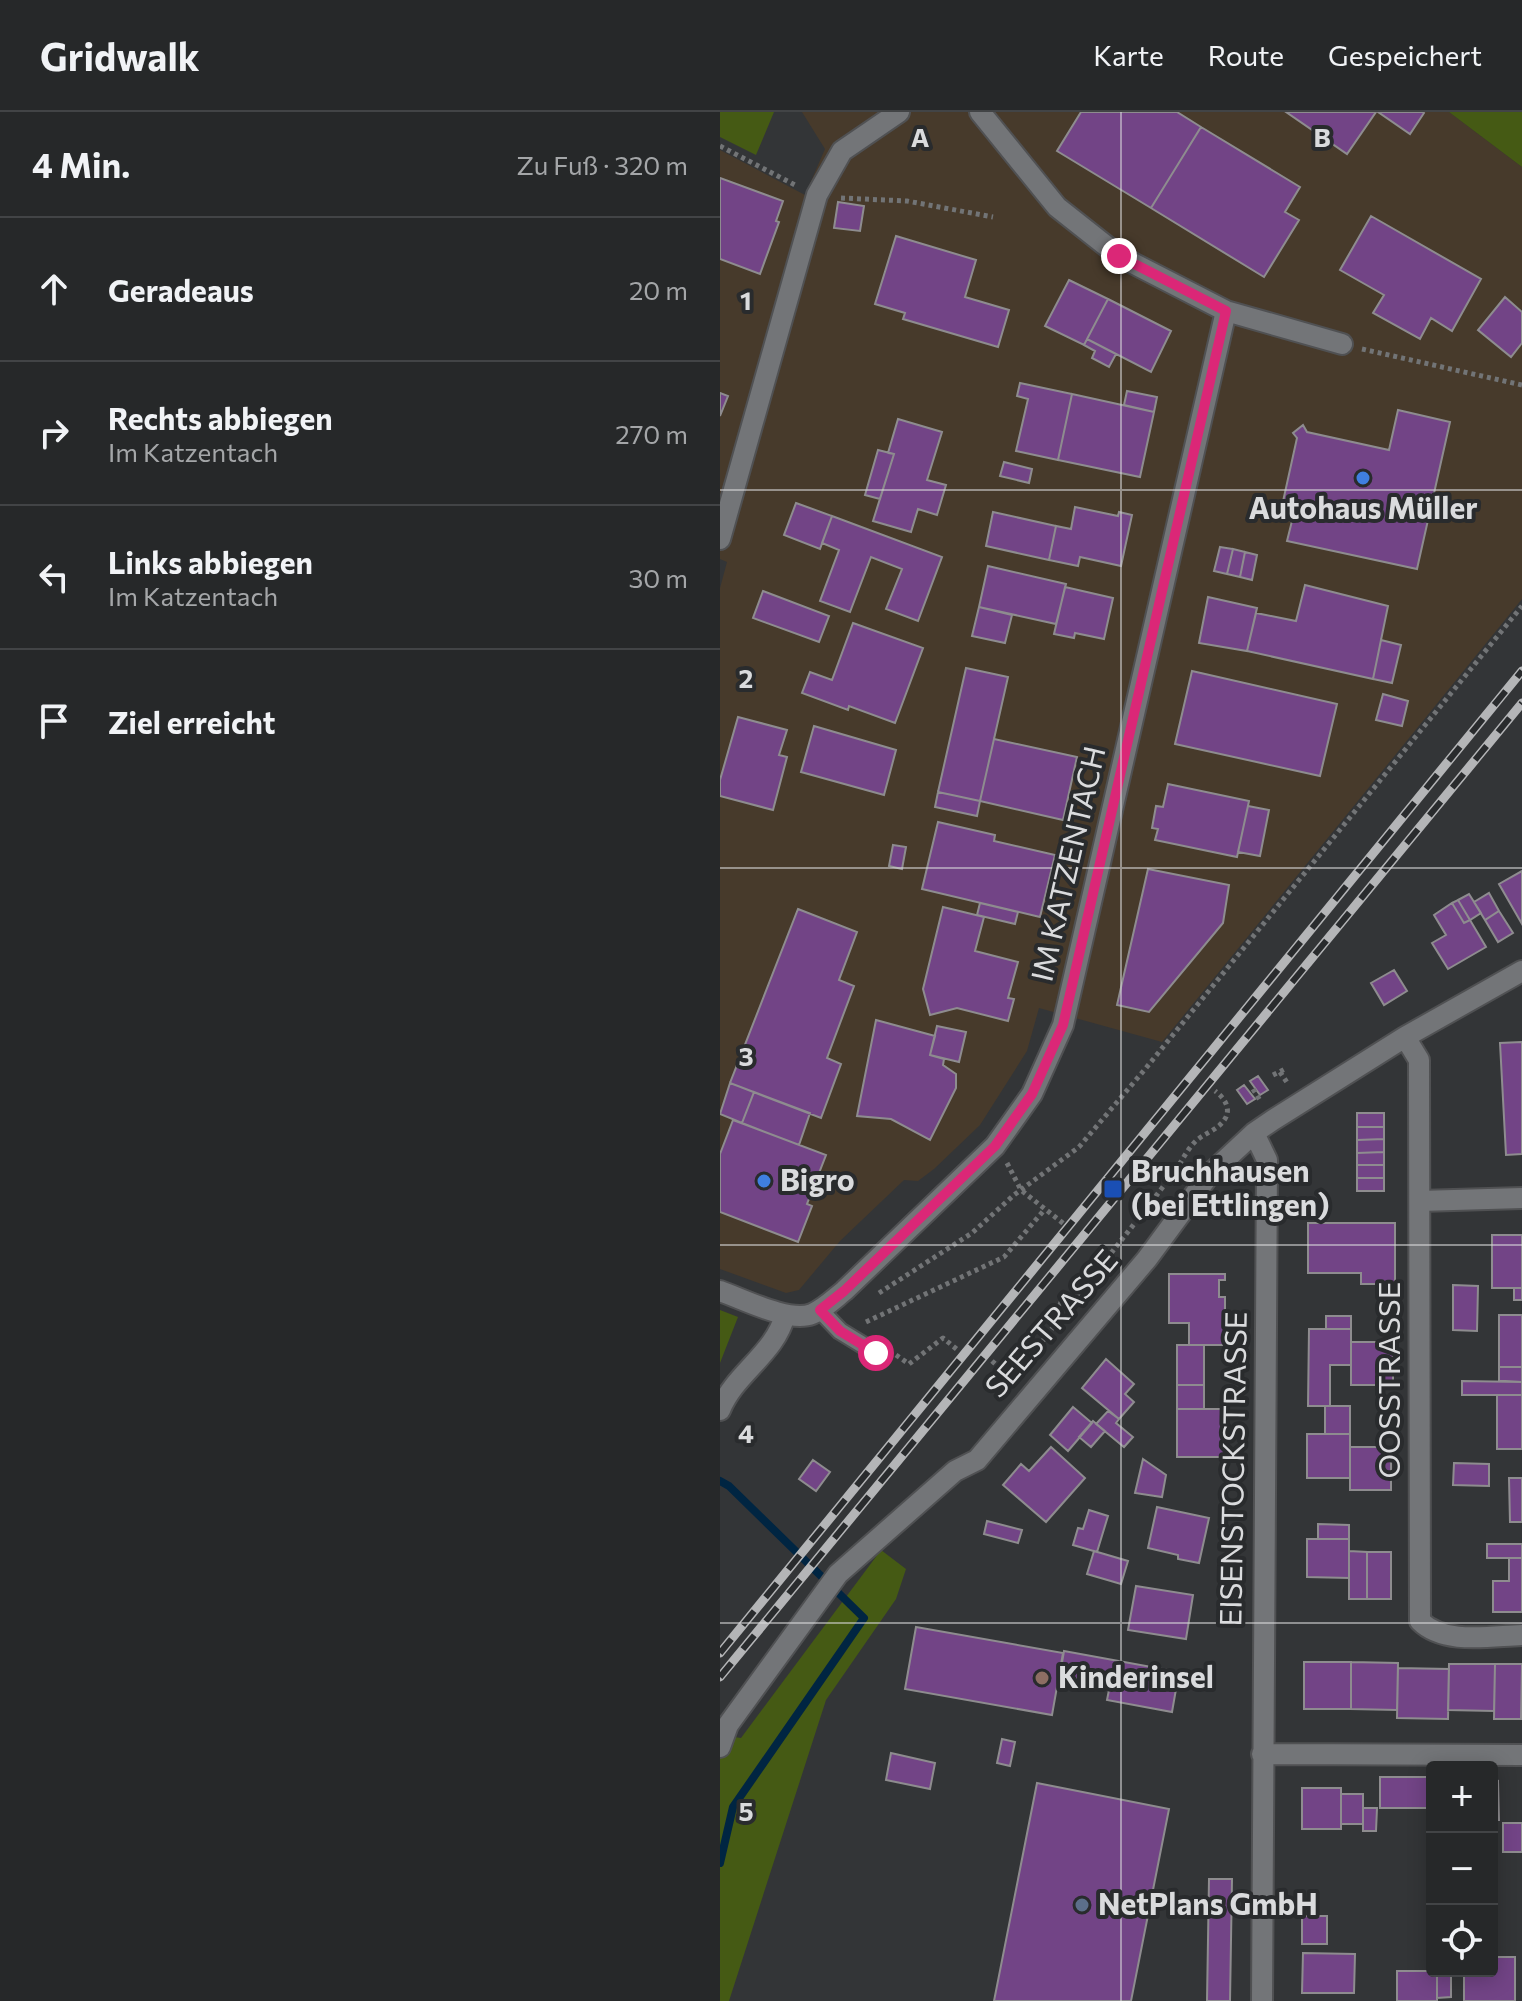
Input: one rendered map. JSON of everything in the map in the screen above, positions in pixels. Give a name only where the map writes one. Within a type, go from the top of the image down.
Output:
[{"type":"street","points":[[720,539],[817,195],[842,151],[883,120],[899,112]]},
{"type":"street","points":[[980,112],[1045,193],[1073,221],[1119,256],[1226,311],[1342,344]]},
{"type":"street","name":"IM KATZENTACH","points":[[820,1310],[844,1291],[995,1146],[1032,1094],[1063,1025],[1226,311]]},
{"type":"street","name":"SEESTRASSE","points":[[720,1747],[728,1725],[838,1574],[955,1471],[977,1460],[1147,1259],[1209,1175],[1254,1133],[1405,1037],[1522,971]]},
{"type":"street","name":"OOSSTRASSE","points":[[1405,1037],[1419,1060],[1420,1621],[1429,1630],[1449,1636],[1522,1635]]},
{"type":"street","name":"EISENSTOCKSTRASSE","points":[[1254,1133],[1267,1160],[1262,2001]]},
{"type":"street","points":[[1420,1201],[1522,1198]]},
{"type":"street","points":[[720,1291],[785,1315],[808,1315],[820,1310]]},
{"type":"street","points":[[720,1410],[726,1395],[772,1345],[781,1331],[785,1315]]},
{"type":"street","points":[[1262,1754],[1522,1755]]},
{"type":"lane","points":[[820,1310],[840,1331],[876,1353]]},
{"type":"path","points":[[720,146],[817,195],[907,201],[993,217]]},
{"type":"path","points":[[1342,344],[1522,385]]},
{"type":"path","points":[[866,1301],[972,1233],[1021,1190],[1072,1154],[1522,606]]},
{"type":"path","points":[[1273,1075],[1287,1068]]},
{"type":"path","points":[[1042,1342],[1174,1173],[1191,1146],[1199,1137],[1215,1129],[1226,1116],[1223,1097],[1215,1091]]},
{"type":"path","points":[[1021,1190],[1064,1224]]},
{"type":"path","points":[[858,1326],[1004,1257],[1045,1209]]},
{"type":"path","points":[[1058,1303],[1068,1307]]},
{"type":"path","points":[[909,1364],[943,1338],[959,1351]]},
{"type":"path","points":[[992,1361],[1002,1370],[1020,1368]]},
{"type":"shaded area","points":[[802,112],[1449,112],[1522,167],[1522,599],[1162,1042],[1039,1008],[1027,1051],[980,1125],[918,1181],[904,1180],[840,1241],[799,1290],[786,1293],[720,1269],[720,588],[727,562],[720,559],[720,150],[805,195],[825,149]]},
{"type":"green space","points":[[720,112],[774,112],[756,155],[720,137]]},
{"type":"green space","points":[[1449,112],[1522,112],[1522,167]]},
{"type":"green space","points":[[720,1310],[738,1317],[720,1363]]},
{"type":"green space","points":[[881,1550],[906,1569],[896,1599],[826,1700],[729,2001],[720,2001],[720,1735],[741,1738]]},
{"type":"building","points":[[1081,112],[1177,112],[1201,127],[1151,208],[1057,151]]},
{"type":"building","points":[[1286,112],[1376,112],[1347,154]]},
{"type":"building","points":[[1378,112],[1423,112],[1424,113],[1410,134]]},
{"type":"building","points":[[1201,127],[1300,187],[1285,212],[1299,220],[1264,277],[1151,208]]},
{"type":"building","points":[[720,178],[783,201],[776,221],[779,222],[760,274],[720,259]]},
{"type":"building","points":[[838,202],[864,206],[860,231],[834,228]]},
{"type":"building","points":[[1371,216],[1481,279],[1452,331],[1431,318],[1420,339],[1373,313],[1384,295],[1340,270]]},
{"type":"building","points":[[896,236],[976,260],[965,297],[1009,310],[998,347],[903,319],[905,313],[875,304]]},
{"type":"building","points":[[1069,280],[1108,299],[1084,345],[1045,326]]},
{"type":"building","points":[[1505,297],[1522,312],[1522,343],[1511,357],[1478,330]]},
{"type":"building","points":[[1108,299],[1171,331],[1151,372],[1087,339]]},
{"type":"building","points":[[1087,339],[1116,354],[1109,367],[1092,358],[1095,351],[1084,345]]},
{"type":"building","points":[[1020,383],[1072,394],[1058,460],[1016,451],[1028,399],[1017,396]]},
{"type":"building","points":[[1127,391],[1157,397],[1154,412],[1124,405]]},
{"type":"building","points":[[720,393],[728,396],[720,416]]},
{"type":"building","points":[[1072,394],[1154,412],[1140,477],[1058,460]]},
{"type":"building","name":"Autohaus Müller","points":[[1398,410],[1450,422],[1417,569],[1287,541],[1292,521],[1274,516],[1277,505],[1282,506],[1297,438],[1293,433],[1303,425],[1307,432],[1389,450]]},
{"type":"building","points":[[898,419],[942,432],[927,480],[946,485],[937,515],[918,509],[911,532],[873,521],[894,454],[888,453]]},
{"type":"building","points":[[878,450],[894,454],[880,499],[865,495]]},
{"type":"building","points":[[1004,462],[1032,469],[1029,483],[1000,476]]},
{"type":"building","points":[[796,503],[832,516],[820,549],[784,535]]},
{"type":"building","points":[[1075,507],[1118,516],[1119,512],[1132,515],[1121,566],[1080,557],[1078,566],[1049,560],[1056,526],[1071,529]]},
{"type":"building","points":[[993,512],[1056,526],[1049,560],[986,546]]},
{"type":"building","points":[[832,516],[942,557],[918,621],[886,609],[902,569],[871,557],[850,612],[820,601],[839,550],[822,543]]},
{"type":"building","points":[[1220,547],[1233,549],[1227,574],[1214,571]]},
{"type":"building","points":[[1233,549],[1245,552],[1240,577],[1227,574]]},
{"type":"building","points":[[1245,552],[1257,555],[1252,580],[1240,577]]},
{"type":"building","points":[[988,566],[1066,584],[1056,624],[979,607]]},
{"type":"building","points":[[1305,585],[1388,606],[1373,679],[1247,651],[1256,613],[1296,621]]},
{"type":"building","points":[[1065,587],[1113,598],[1104,639],[1075,633],[1074,638],[1054,634]]},
{"type":"building","points":[[763,591],[829,616],[819,642],[753,618]]},
{"type":"building","points":[[1208,597],[1257,608],[1247,651],[1199,643]]},
{"type":"building","points":[[979,607],[1012,615],[1005,643],[972,636]]},
{"type":"building","points":[[853,623],[923,648],[895,723],[802,693],[810,672],[832,680]]},
{"type":"building","points":[[1381,640],[1401,645],[1392,683],[1373,679]]},
{"type":"building","points":[[966,668],[1008,677],[980,801],[938,792]]},
{"type":"building","points":[[1192,671],[1337,704],[1320,776],[1175,744]]},
{"type":"building","points":[[1383,694],[1408,701],[1402,726],[1376,720]]},
{"type":"building","points":[[738,717],[787,730],[779,755],[787,757],[773,810],[720,796],[720,780]]},
{"type":"building","points":[[814,726],[896,750],[884,795],[801,772]]},
{"type":"building","points":[[994,739],[1077,757],[1063,820],[980,801]]},
{"type":"building","points":[[1168,784],[1249,801],[1237,857],[1155,840],[1158,829],[1152,828],[1156,806],[1163,807]]},
{"type":"building","points":[[938,792],[980,801],[977,816],[935,807]]},
{"type":"building","points":[[1248,806],[1269,810],[1260,856],[1238,852]]},
{"type":"building","points":[[938,822],[995,835],[994,841],[1055,855],[1040,917],[922,889]]},
{"type":"building","points":[[893,845],[906,847],[902,869],[889,866]]},
{"type":"building","points":[[1148,869],[1229,885],[1223,923],[1149,1012],[1117,1005]]},
{"type":"building","points":[[1522,871],[1522,924],[1499,884]]},
{"type":"building","points":[[1489,893],[1499,911],[1485,920],[1474,902]]},
{"type":"building","points":[[1469,894],[1481,913],[1470,920],[1458,900]]},
{"type":"building","points":[[1458,900],[1470,920],[1464,923],[1452,903]]},
{"type":"building","points":[[980,903],[1018,912],[1015,924],[977,915]]},
{"type":"building","points":[[1452,903],[1464,923],[1470,920],[1486,947],[1448,969],[1432,943],[1446,935],[1434,915]]},
{"type":"building","points":[[943,907],[984,917],[975,951],[1018,962],[1008,998],[1014,999],[1008,1021],[957,1008],[930,1015],[923,989]]},
{"type":"building","points":[[798,909],[857,932],[839,980],[854,986],[827,1058],[841,1064],[821,1118],[730,1083]]},
{"type":"building","points":[[1499,911],[1513,933],[1498,942],[1485,920]]},
{"type":"building","points":[[1394,970],[1407,991],[1384,1005],[1371,983]]},
{"type":"building","points":[[876,1020],[935,1036],[930,1055],[944,1059],[943,1065],[956,1074],[956,1088],[930,1140],[891,1119],[857,1116]]},
{"type":"building","points":[[937,1026],[966,1032],[959,1062],[930,1055]]},
{"type":"building","points":[[1522,1042],[1522,1154],[1506,1155],[1500,1043]]},
{"type":"building","points":[[1258,1076],[1268,1090],[1260,1095],[1250,1081]]},
{"type":"building","points":[[730,1083],[754,1092],[742,1123],[720,1114]]},
{"type":"building","points":[[1244,1085],[1255,1099],[1247,1104],[1237,1090]]},
{"type":"building","points":[[754,1092],[810,1113],[799,1145],[742,1123]]},
{"type":"building","points":[[1357,1113],[1384,1113],[1384,1127],[1357,1127]]},
{"type":"building","points":[[733,1120],[826,1155],[807,1204],[812,1206],[798,1242],[720,1212],[720,1154]]},
{"type":"building","points":[[1357,1127],[1384,1127],[1384,1139],[1357,1140]]},
{"type":"building","points":[[1384,1139],[1384,1152],[1357,1153],[1357,1140]]},
{"type":"building","points":[[1384,1152],[1384,1165],[1357,1165],[1357,1153]]},
{"type":"building","points":[[1357,1165],[1384,1165],[1384,1178],[1357,1178]]},
{"type":"building","points":[[1357,1178],[1384,1178],[1384,1191],[1357,1191]]},
{"type":"building","points":[[1308,1223],[1395,1223],[1395,1284],[1361,1284],[1361,1273],[1308,1273]]},
{"type":"building","points":[[1492,1235],[1522,1235],[1522,1288],[1492,1288]]},
{"type":"building","points":[[1169,1274],[1225,1274],[1225,1280],[1219,1280],[1219,1297],[1225,1297],[1225,1345],[1189,1345],[1189,1323],[1169,1323]]},
{"type":"building","points":[[1453,1285],[1478,1286],[1477,1331],[1453,1330]]},
{"type":"building","points":[[1514,1288],[1522,1288],[1522,1300],[1514,1300]]},
{"type":"building","points":[[1499,1315],[1522,1315],[1522,1367],[1499,1367]]},
{"type":"building","points":[[1326,1316],[1351,1316],[1351,1329],[1326,1329]]},
{"type":"building","points":[[1309,1329],[1351,1329],[1351,1365],[1330,1365],[1330,1406],[1308,1406]]},
{"type":"building","points":[[1351,1342],[1393,1342],[1393,1385],[1351,1385]]},
{"type":"building","points":[[1177,1345],[1204,1345],[1204,1385],[1177,1385]]},
{"type":"building","points":[[1106,1359],[1134,1384],[1125,1394],[1134,1402],[1119,1419],[1082,1388]]},
{"type":"building","points":[[1499,1367],[1522,1367],[1522,1382],[1499,1381]]},
{"type":"building","points":[[1462,1381],[1522,1382],[1522,1395],[1462,1395]]},
{"type":"building","points":[[1177,1385],[1204,1385],[1204,1409],[1177,1409]]},
{"type":"building","points":[[1497,1395],[1522,1395],[1522,1449],[1497,1449]]},
{"type":"building","points":[[1325,1406],[1350,1406],[1350,1434],[1325,1434]]},
{"type":"building","points":[[1073,1407],[1092,1423],[1068,1451],[1050,1435]]},
{"type":"building","points":[[1177,1409],[1224,1409],[1224,1457],[1177,1457]]},
{"type":"building","points":[[1108,1411],[1119,1419],[1116,1423],[1133,1437],[1124,1447],[1096,1424]]},
{"type":"building","points":[[1093,1421],[1105,1431],[1091,1447],[1079,1437]]},
{"type":"building","points":[[1307,1434],[1350,1434],[1350,1478],[1307,1478]]},
{"type":"building","points":[[1051,1447],[1085,1478],[1046,1522],[1003,1485],[1021,1464],[1029,1471]]},
{"type":"building","points":[[1350,1447],[1391,1447],[1391,1490],[1350,1490]]},
{"type":"building","points":[[1143,1459],[1166,1475],[1162,1497],[1135,1493]]},
{"type":"building","points":[[813,1460],[830,1472],[816,1491],[799,1479]]},
{"type":"building","points":[[1454,1463],[1489,1464],[1489,1486],[1453,1485]]},
{"type":"building","points":[[1509,1478],[1522,1478],[1522,1522],[1510,1522]]},
{"type":"building","points":[[1157,1507],[1209,1518],[1199,1563],[1148,1548]]},
{"type":"building","points":[[1089,1510],[1108,1516],[1097,1552],[1073,1545],[1078,1528],[1083,1529]]},
{"type":"building","points":[[987,1521],[1022,1530],[1018,1543],[984,1534]]},
{"type":"building","points":[[1318,1524],[1349,1525],[1349,1539],[1318,1539]]},
{"type":"building","points":[[1307,1539],[1349,1539],[1349,1578],[1307,1577]]},
{"type":"building","points":[[1487,1544],[1522,1544],[1522,1558],[1487,1558]]},
{"type":"building","points":[[1094,1551],[1128,1561],[1121,1584],[1087,1574]]},
{"type":"building","points":[[1349,1551],[1367,1552],[1367,1599],[1349,1599]]},
{"type":"building","points":[[1367,1552],[1391,1552],[1391,1599],[1367,1599]]},
{"type":"building","points":[[1509,1558],[1522,1558],[1522,1612],[1493,1612],[1493,1581],[1509,1581]]},
{"type":"building","points":[[1136,1586],[1193,1595],[1186,1639],[1128,1630]]},
{"type":"building","points":[[916,1627],[1063,1653],[1052,1715],[905,1689]]},
{"type":"building","points":[[1064,1651],[1179,1672],[1172,1712],[1107,1700],[1110,1685],[1066,1677],[1064,1687],[1058,1686]]},
{"type":"building","points":[[1304,1662],[1351,1662],[1351,1709],[1304,1709]]},
{"type":"building","points":[[1351,1662],[1398,1663],[1397,1710],[1351,1709]]},
{"type":"building","points":[[1449,1664],[1495,1664],[1494,1711],[1448,1710]]},
{"type":"building","points":[[1495,1664],[1522,1664],[1521,1719],[1494,1719]]},
{"type":"building","points":[[1398,1668],[1449,1669],[1448,1719],[1397,1718]]},
{"type":"building","points":[[1002,1739],[1015,1742],[1010,1766],[997,1763]]},
{"type":"building","points":[[891,1753],[935,1763],[930,1789],[886,1780]]},
{"type":"building","points":[[1380,1777],[1426,1777],[1426,1808],[1380,1808]]},
{"type":"building","name":"NetPlans GmbH","points":[[1037,1783],[1169,1809],[1131,2001],[994,2001]]},
{"type":"building","points":[[1302,1788],[1341,1788],[1341,1829],[1302,1829]]},
{"type":"building","points":[[1341,1794],[1363,1794],[1363,1824],[1341,1824]]},
{"type":"building","points":[[1363,1808],[1377,1808],[1376,1831],[1363,1831]]},
{"type":"building","points":[[1503,1823],[1522,1823],[1522,1852],[1503,1852]]},
{"type":"building","points":[[1209,1879],[1232,1879],[1230,2001],[1207,2001]]},
{"type":"building","points":[[1302,1916],[1327,1916],[1327,1944],[1302,1944]]},
{"type":"building","points":[[1303,1953],[1355,1954],[1354,1993],[1302,1993]]},
{"type":"building","points":[[1498,1957],[1515,1957],[1515,2001],[1464,2001],[1464,1977],[1498,1977]]},
{"type":"building","points":[[1397,1971],[1426,1971],[1426,1977],[1437,1977],[1437,2001],[1397,2001]]},
{"type":"building","points":[[1437,1977],[1451,1977],[1451,1997],[1437,1998]]},
{"type":"waterway","points":[[720,1481],[729,1486],[864,1618],[733,1807],[720,1863]]},
{"type":"railway","points":[[720,1653],[1522,671]]},
{"type":"railway","points":[[720,1677],[1522,703]]},
{"type":"place","name":"Autohaus Müller","points":[[1363,478]]},
{"type":"place","name":"Bigro","points":[[764,1181]]},
{"type":"place","name":"Bruchhausen (bei Ettlingen)","points":[[1113,1189]]},
{"type":"place","name":"Kinderinsel","points":[[1042,1678]]},
{"type":"place","name":"NetPlans GmbH","points":[[1082,1905]]},
{"type":"route","points":[[876,1353],[840,1331],[820,1310],[844,1291],[995,1146],[1032,1094],[1063,1025],[1226,311],[1119,256]]}]
